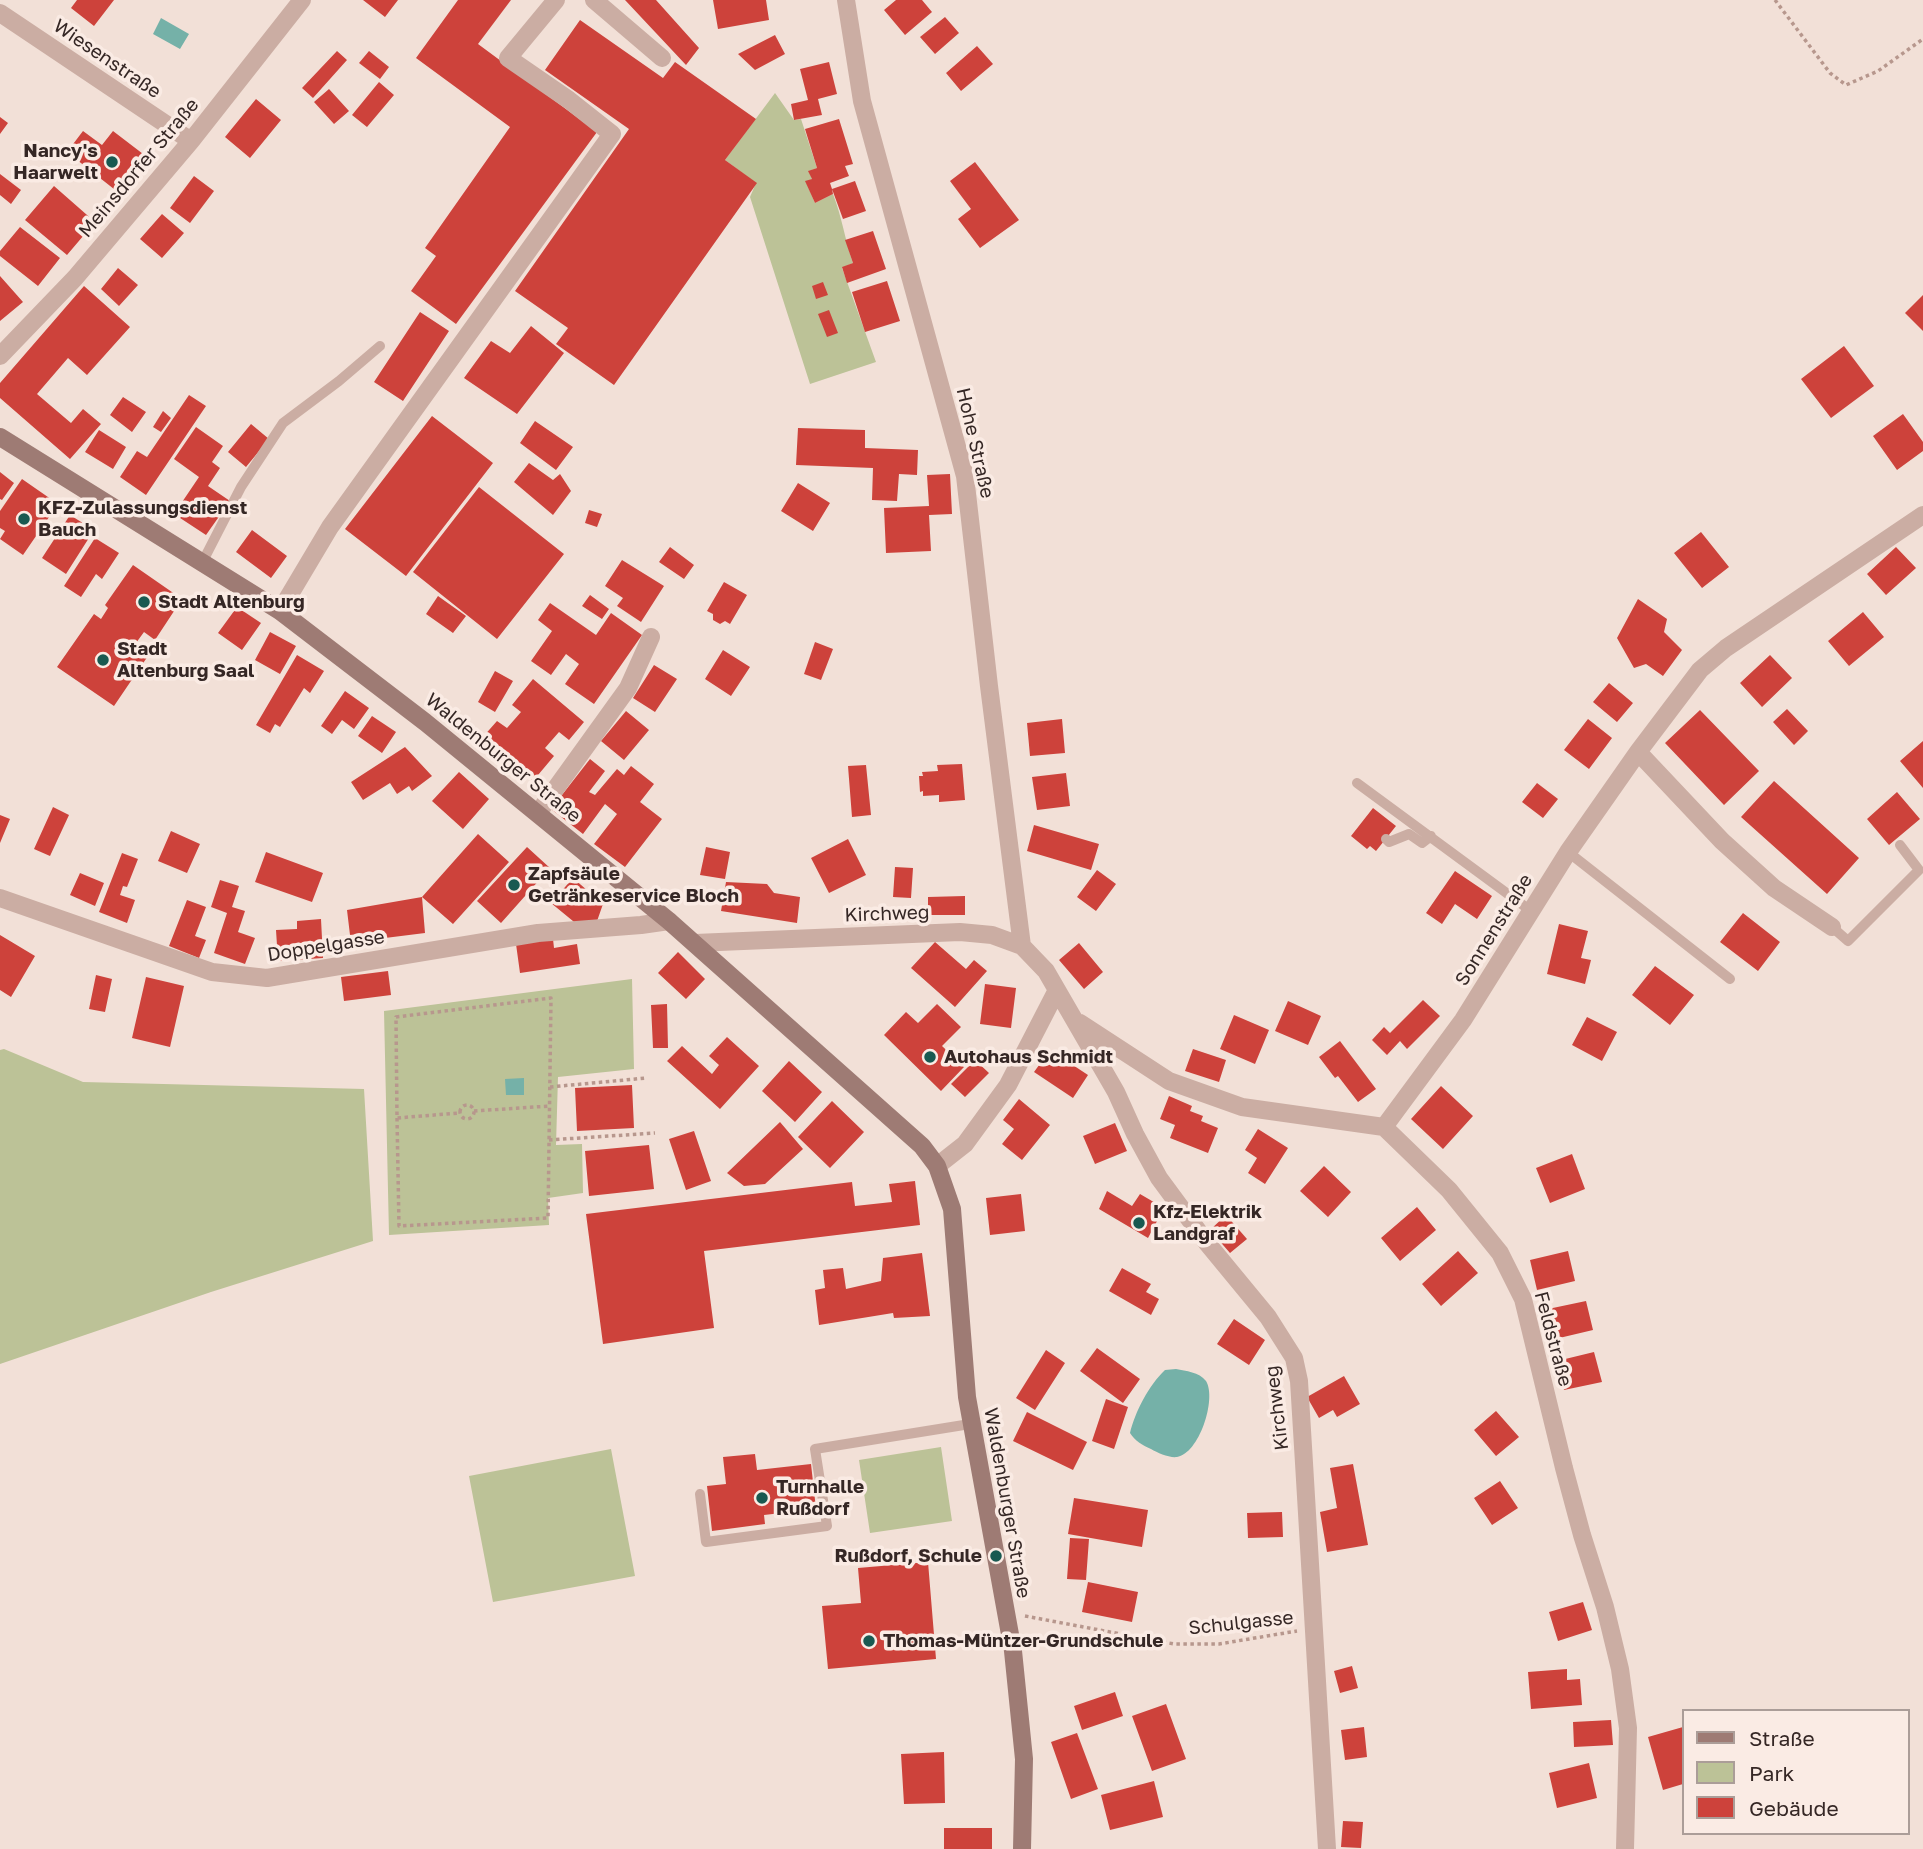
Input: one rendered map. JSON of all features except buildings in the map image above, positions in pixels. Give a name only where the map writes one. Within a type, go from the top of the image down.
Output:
[{"type":"main road","name":"Waldenburger Straße","points":[[0,437],[280,611],[538,813],[670,921],[922,1146],[937,1166],[952,1209],[971,1424],[1013,1651],[1024,1759],[1022,1849]]},
{"type":"street","name":"Meinsdorfer Straße","points":[[0,356],[75,278],[191,141],[302,0]]},
{"type":"street","points":[[280,611],[330,527],[612,134],[508,58],[556,0]]},
{"type":"street","points":[[594,0],[662,58]]},
{"type":"street","name":"Hohe Straße","points":[[846,0],[862,101],[965,476],[1022,946]]},
{"type":"street","name":"Wiesenstraße","points":[[0,13],[191,141]]},
{"type":"street","name":"Sonnenstraße","points":[[1384,1128],[1463,1020],[1568,852],[1637,752],[1700,670],[1717,655],[1923,515]]},
{"type":"street","points":[[538,813],[628,688],[651,637]]},
{"type":"street","points":[[1637,752],[1722,842],[1773,888],[1832,927]]},
{"type":"street","name":"Doppelgasse","points":[[0,898],[212,972],[267,978],[538,933],[670,921]]},
{"type":"street","name":"Kirchweg","points":[[695,943],[960,932],[992,935],[1022,946],[1046,971],[1116,1092],[1135,1135],[1159,1178],[1207,1243],[1268,1317],[1294,1358],[1299,1381],[1327,1849]]},
{"type":"street","points":[[937,1166],[965,1144],[1008,1085],[1057,990]]},
{"type":"street","points":[[1076,1020],[1169,1080],[1242,1107],[1384,1128]]},
{"type":"street","name":"Feldstraße","points":[[1384,1128],[1449,1190],[1500,1253],[1523,1299],[1567,1479],[1605,1606],[1620,1669],[1628,1728],[1625,1849]]},
{"type":"lane","points":[[203,561],[242,487],[284,423],[380,346]]},
{"type":"lane","points":[[1357,783],[1531,911]]},
{"type":"lane","points":[[1385,839],[1389,842],[1409,834],[1422,843],[1432,836]]},
{"type":"lane","points":[[1832,927],[1848,941],[1919,870],[1900,845]]},
{"type":"lane","points":[[1568,852],[1730,979]]},
{"type":"lane","points":[[700,1494],[705,1542],[827,1526],[815,1449],[971,1424]]},
{"type":"path","points":[[1775,0],[1830,73],[1846,85],[1878,71],[1923,39]]},
{"type":"path","points":[[551,998],[550,1106],[548,1218],[399,1226],[396,1017],[551,998]]},
{"type":"path","points":[[550,1087],[646,1078]]},
{"type":"path","points":[[460,1113],[464,1105],[471,1106],[474,1111]]},
{"type":"path","points":[[474,1111],[550,1106]]},
{"type":"path","points":[[460,1113],[462,1118],[470,1119],[474,1111]]},
{"type":"path","points":[[397,1118],[460,1113]]},
{"type":"path","points":[[549,1140],[655,1133]]},
{"type":"path","name":"Schulgasse","points":[[1006,1612],[1174,1644],[1219,1644],[1315,1629]]},
{"type":"green space","points":[[775,93],[794,120],[801,119],[817,168],[809,171],[812,179],[806,182],[815,203],[833,194],[853,263],[842,268],[876,362],[810,384],[750,197],[756,183],[725,160]]},
{"type":"green space","points":[[632,979],[634,1069],[558,1077],[556,1145],[582,1144],[583,1193],[548,1198],[549,1225],[389,1235],[384,1011]]},
{"type":"green space","points":[[4,1049],[83,1082],[364,1089],[373,1241],[211,1292],[0,1364],[0,1050]]},
{"type":"green space","points":[[941,1447],[952,1521],[870,1533],[859,1460]]},
{"type":"green space","points":[[611,1449],[635,1576],[493,1602],[469,1476]]},
{"type":"water","points":[[161,18],[189,34],[180,49],[153,34]]},
{"type":"water","points":[[524,1078],[524,1095],[506,1095],[505,1079]]},
{"type":"water","points":[[1165,1370],[1192,1372],[1203,1378],[1209,1389],[1209,1400],[1199,1436],[1185,1454],[1174,1457],[1145,1446],[1136,1441],[1130,1433],[1139,1408],[1153,1383]]},
{"type":"place","name":"Nancy's Haarwelt","points":[[112,162]]},
{"type":"place","name":"KFZ-Zulassungsdienst Bauch","points":[[24,519]]},
{"type":"place","name":"Stadt Altenburg","points":[[144,602]]},
{"type":"place","name":"Stadt Altenburg Saal","points":[[103,660]]},
{"type":"place","name":"Zapfsäule Getränkeservice Bloch","points":[[514,885]]},
{"type":"place","name":"Autohaus Schmidt","points":[[930,1057]]},
{"type":"place","name":"Kfz-Elektrik Landgraf","points":[[1139,1223]]},
{"type":"place","name":"Turnhalle Rußdorf","points":[[762,1498]]},
{"type":"place","name":"Rußdorf, Schule","points":[[996,1556]]},
{"type":"place","name":"Thomas-Müntzer-Grundschule","points":[[869,1641]]}]
